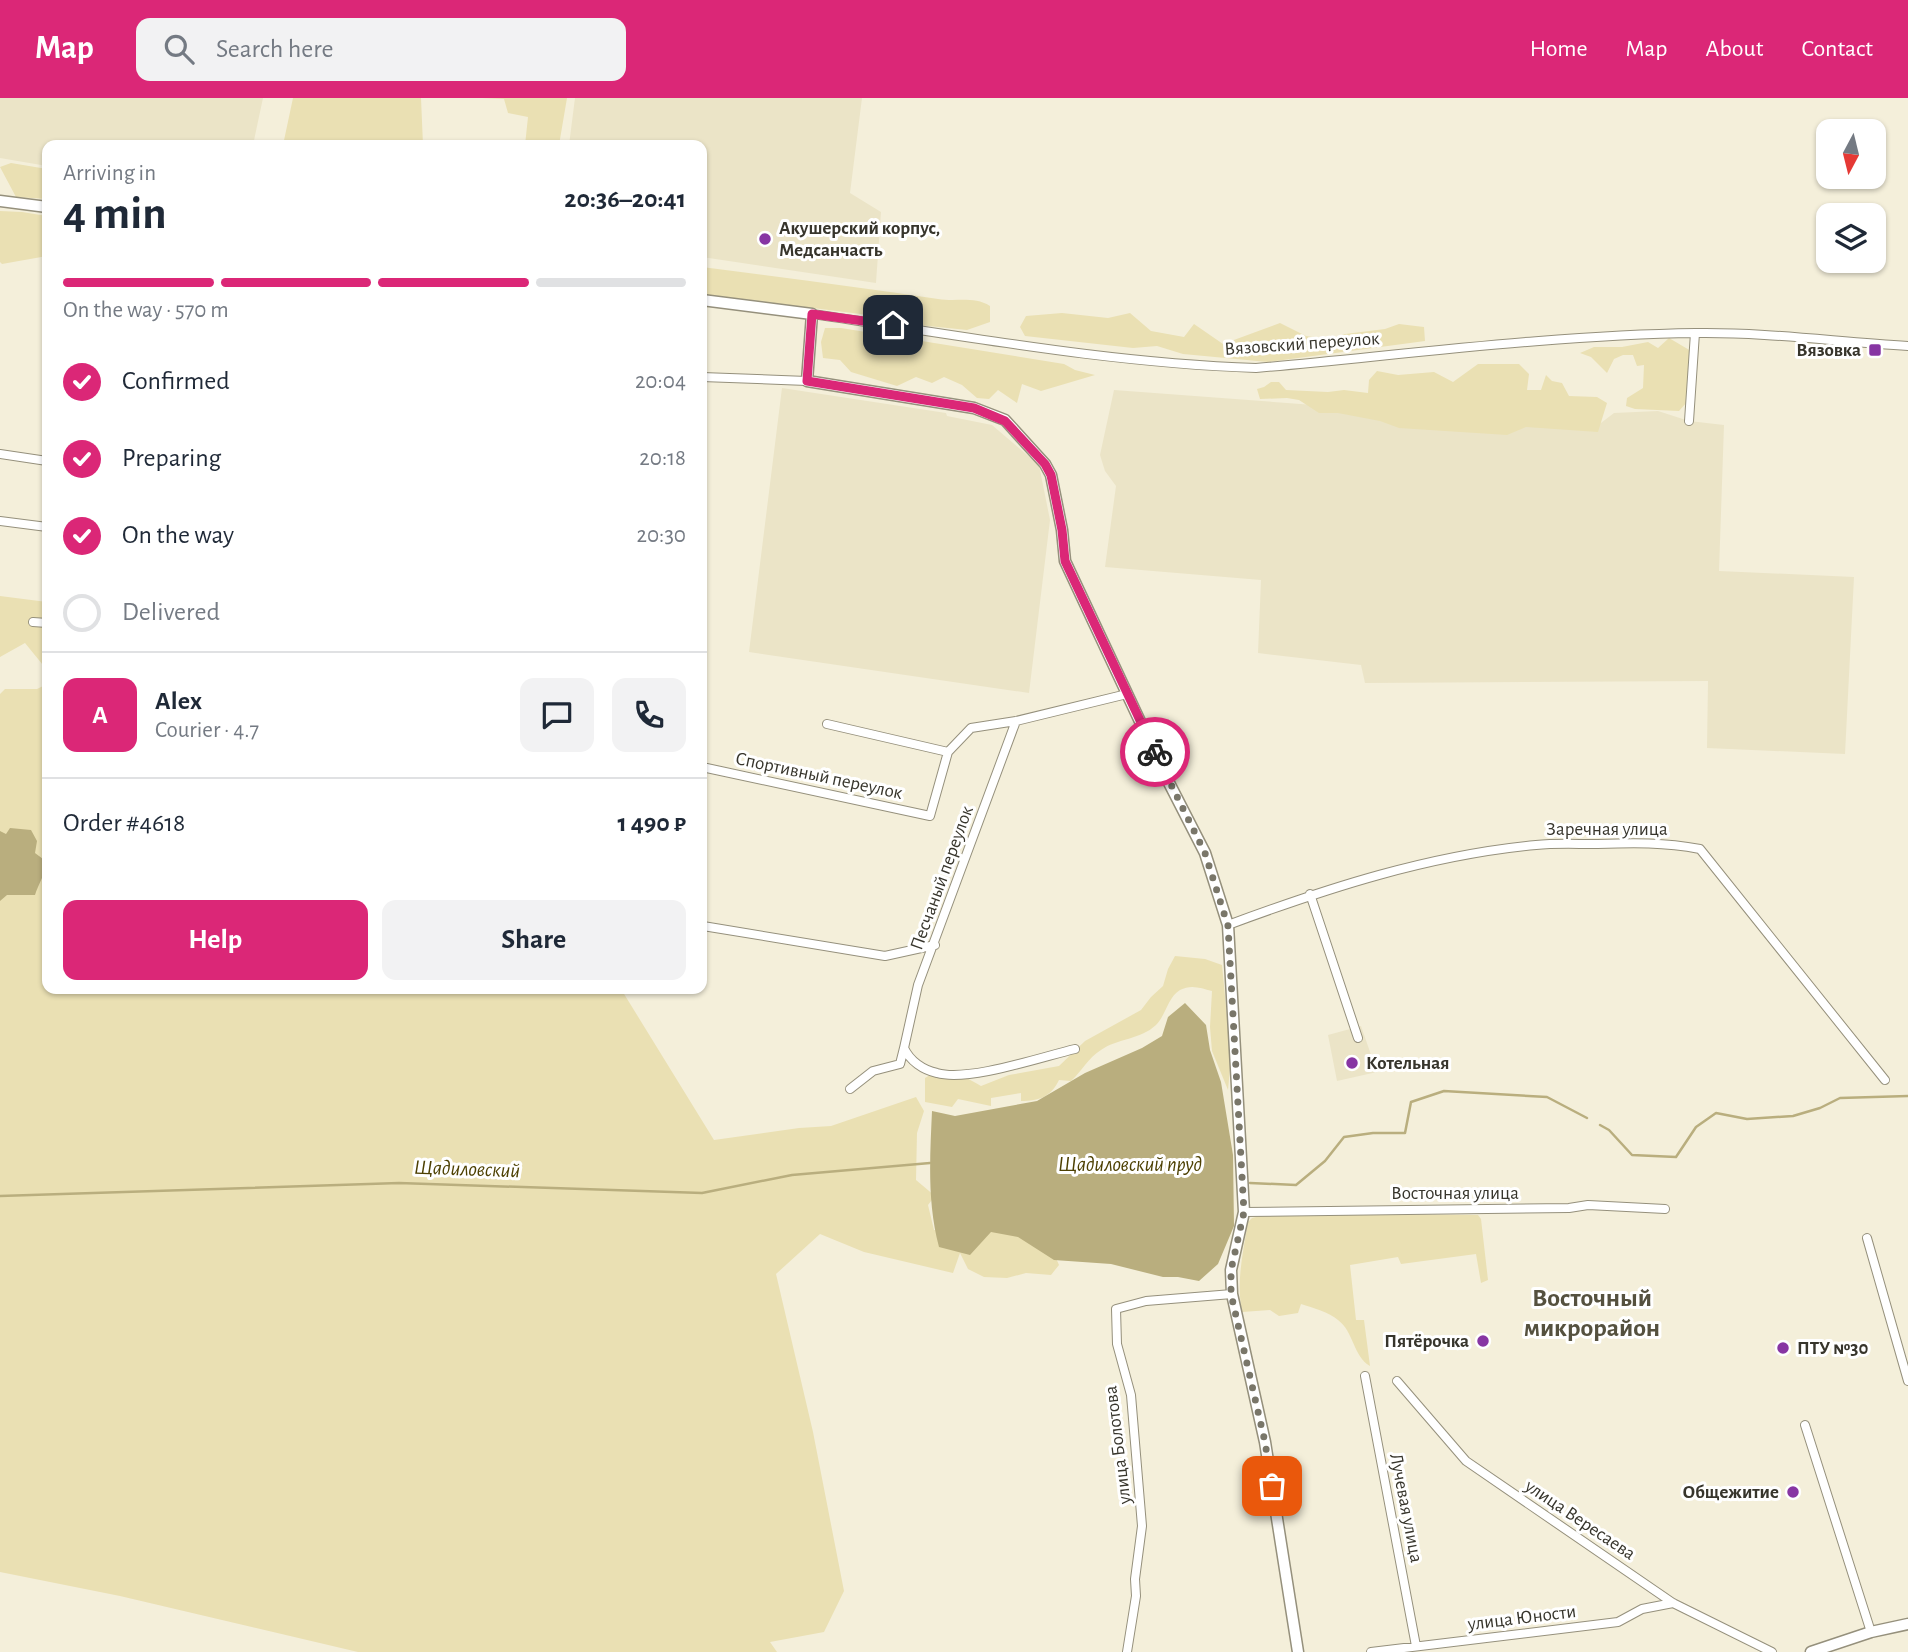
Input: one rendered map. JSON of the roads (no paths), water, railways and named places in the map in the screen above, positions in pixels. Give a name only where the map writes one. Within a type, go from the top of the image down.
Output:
[{"type":"street","points":[[0,201],[42,206]]},
{"type":"street","name":"Вязовский переулок","points":[[707,301],[1112,357],[1256,368],[1587,338],[1695,333],[1748,333],[1908,346]]},
{"type":"street","points":[[807,381],[812,314]]},
{"type":"street","points":[[1689,421],[1695,333]]},
{"type":"street","points":[[707,377],[807,381],[974,408],[1005,421],[1045,464],[1051,475],[1065,561],[1205,853],[1228,926],[1244,1212],[1231,1270],[1231,1294],[1265,1442],[1298,1652]]},
{"type":"street","points":[[0,454],[42,460]]},
{"type":"street","points":[[0,522],[42,526]]},
{"type":"street","points":[[33,622],[42,622]]},
{"type":"street","points":[[827,724],[948,752],[971,728],[1127,694]]},
{"type":"street","name":"Песчаный переулок","points":[[904,1048],[918,985],[1016,720]]},
{"type":"street","name":"Спортивный переулок","points":[[707,768],[930,816],[948,752]]},
{"type":"street","name":"Заречная улица","points":[[1228,926],[1310,894],[1413,865],[1537,845],[1665,842],[1700,849],[1885,1080]]},
{"type":"street","points":[[1310,894],[1358,1038]]},
{"type":"street","points":[[707,927],[885,956],[935,945]]},
{"type":"street","points":[[904,1048],[914,1062],[937,1073],[961,1075],[1075,1049]]},
{"type":"street","points":[[850,1088],[873,1071],[900,1064],[904,1048]]},
{"type":"street","name":"Восточная улица","points":[[1244,1212],[1569,1208],[1588,1205],[1665,1209]]},
{"type":"street","points":[[1867,1238],[1908,1381]]},
{"type":"street","name":"улица Болотова","points":[[1127,1652],[1136,1596],[1135,1579],[1142,1527],[1131,1395],[1117,1344],[1116,1309],[1146,1301],[1231,1294]]},
{"type":"street","name":"Лучевая улица","points":[[1365,1376],[1416,1646]]},
{"type":"street","name":"улица Вересаева","points":[[1396,1381],[1466,1461],[1674,1603],[1772,1652]]},
{"type":"street","points":[[1805,1425],[1871,1632]]},
{"type":"street","name":"улица Юности","points":[[1371,1652],[1618,1622],[1642,1609],[1674,1603]]},
{"type":"street","points":[[1811,1652],[1871,1632],[1908,1624]]},
{"type":"water","points":[[10,828],[31,830],[37,841],[35,853],[42,858],[42,878],[35,895],[7,895],[0,901],[0,831],[6,834]]},
{"type":"water","name":"Щадиловский пруд","points":[[1185,1003],[1206,1025],[1210,1050],[1221,1082],[1233,1155],[1234,1226],[1218,1264],[1199,1281],[1163,1277],[1111,1264],[1054,1260],[1018,1237],[991,1232],[970,1255],[939,1247],[931,1196],[932,1111],[955,1116],[1037,1101],[1085,1073],[1142,1048],[1162,1036],[1168,1017]]},
{"type":"waterway","name":"Щадиловский","points":[[1250,1183],[1296,1185],[1325,1161],[1344,1137],[1405,1133],[1411,1102],[1444,1091],[1547,1097],[1587,1118]]},
{"type":"waterway","name":"Щадиловский","points":[[1600,1125],[1609,1130],[1632,1155],[1676,1157],[1696,1127],[1716,1113],[1747,1119],[1793,1116],[1820,1108],[1840,1098],[1908,1096]]},
{"type":"waterway","name":"Щадиловский","points":[[0,1196],[399,1183],[702,1193],[792,1175],[930,1163]]},
{"type":"place","name":"Акушерский корпус, Медсанчасть","points":[[765,239]]},
{"type":"place","name":"Вязовка","points":[[1875,350]]},
{"type":"place","name":"Котельная","points":[[1352,1063]]},
{"type":"place","name":"Пятёрочка","points":[[1483,1341]]},
{"type":"place","name":"ПТУ №30","points":[[1783,1348]]},
{"type":"place","name":"Общежитие","points":[[1793,1492]]},
{"type":"district","name":"Восточный микрорайон","points":[[1592,1313]]}]
